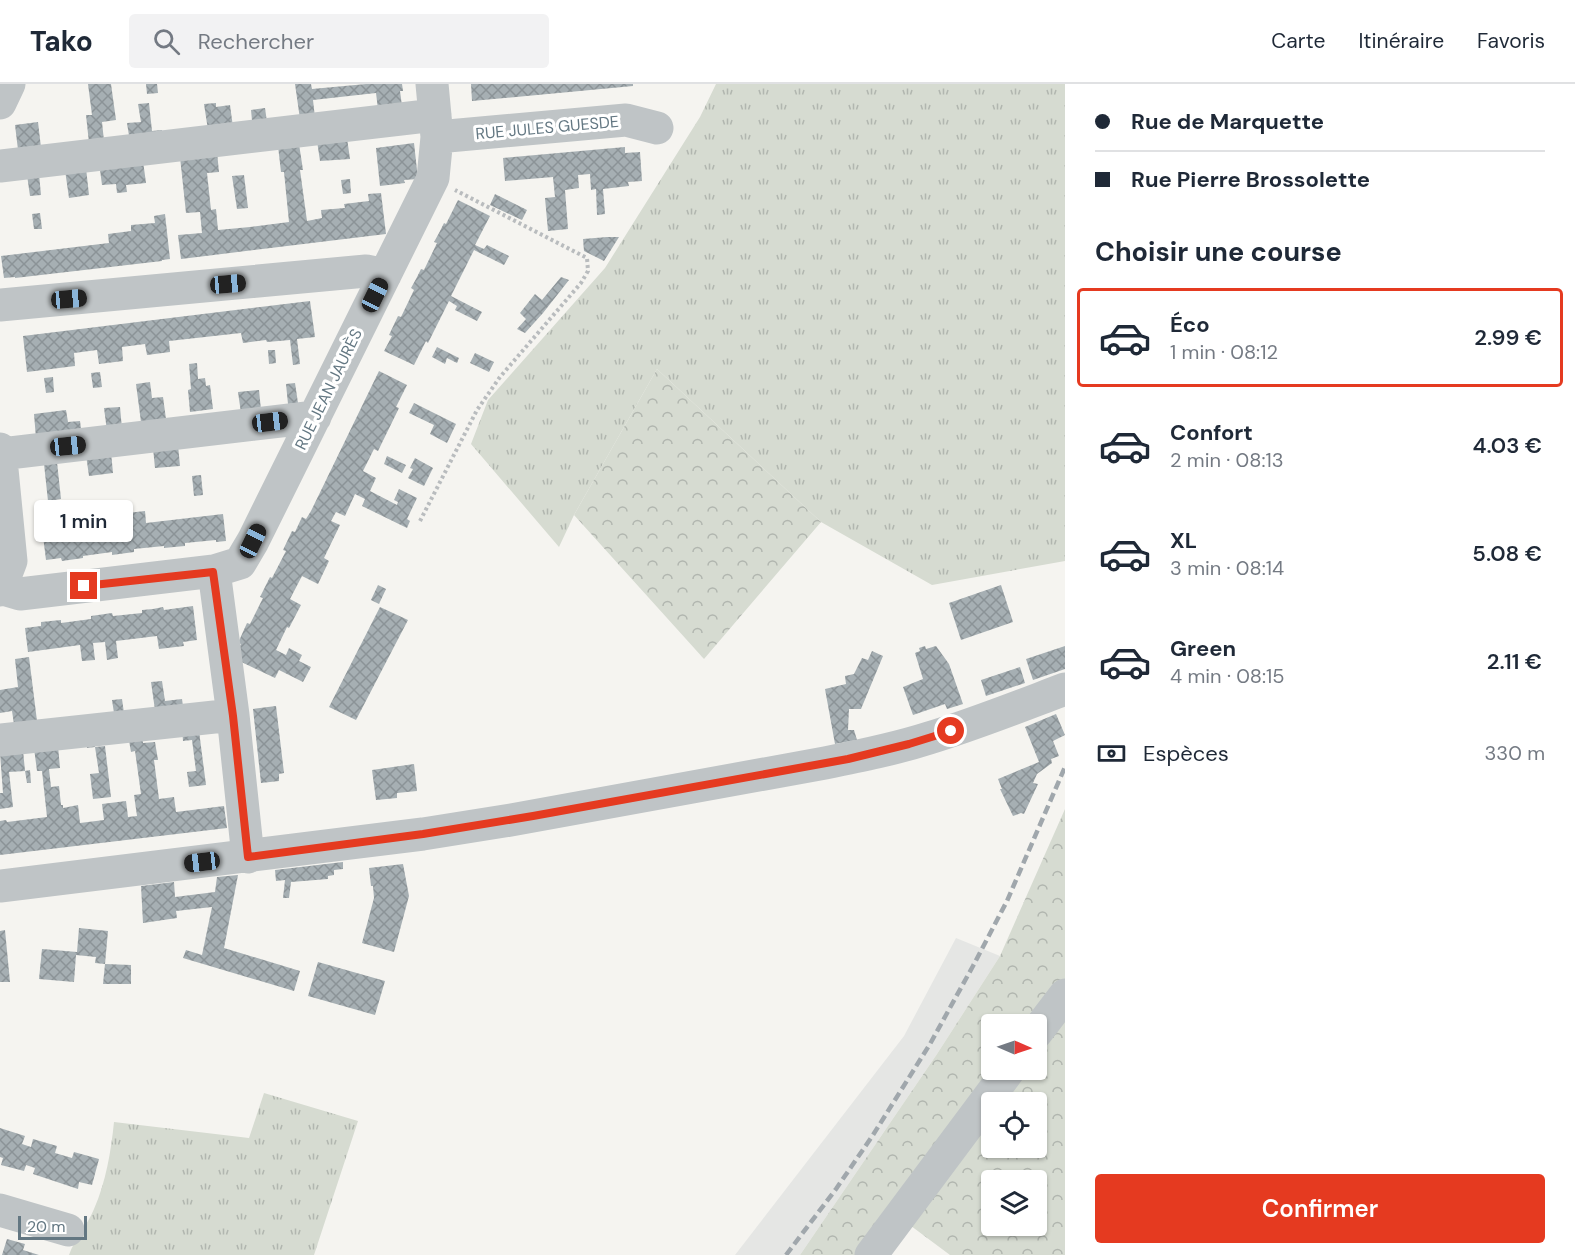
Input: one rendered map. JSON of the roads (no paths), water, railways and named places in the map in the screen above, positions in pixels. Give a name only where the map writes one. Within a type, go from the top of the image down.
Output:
[{"type":"street","points":[[0,103],[9,84]]},
{"type":"street","name":"RUE JULES GUESDE","points":[[0,166],[434,112],[626,120],[657,128]]},
{"type":"street","name":"RUE JEAN JAURÈS","points":[[0,589],[20,594],[213,572],[240,562],[253,541],[433,178],[434,112]]},
{"type":"street","points":[[0,305],[366,271],[385,274]]},
{"type":"street","points":[[0,454],[315,417]]},
{"type":"street","points":[[0,449],[11,561],[0,589]]},
{"type":"street","points":[[213,572],[233,716],[248,857]]},
{"type":"street","points":[[0,886],[411,836],[867,755],[931,738],[1065,689]]},
{"type":"street","points":[[0,740],[233,716]]},
{"type":"street","points":[[1047,1019],[1065,995]]},
{"type":"street","points":[[871,1255],[1002,1080]]},
{"type":"street","points":[[0,1210],[68,1230]]},
{"type":"railway","points":[[786,1255],[873,1135],[930,1044],[1007,901],[1065,767]]}]
